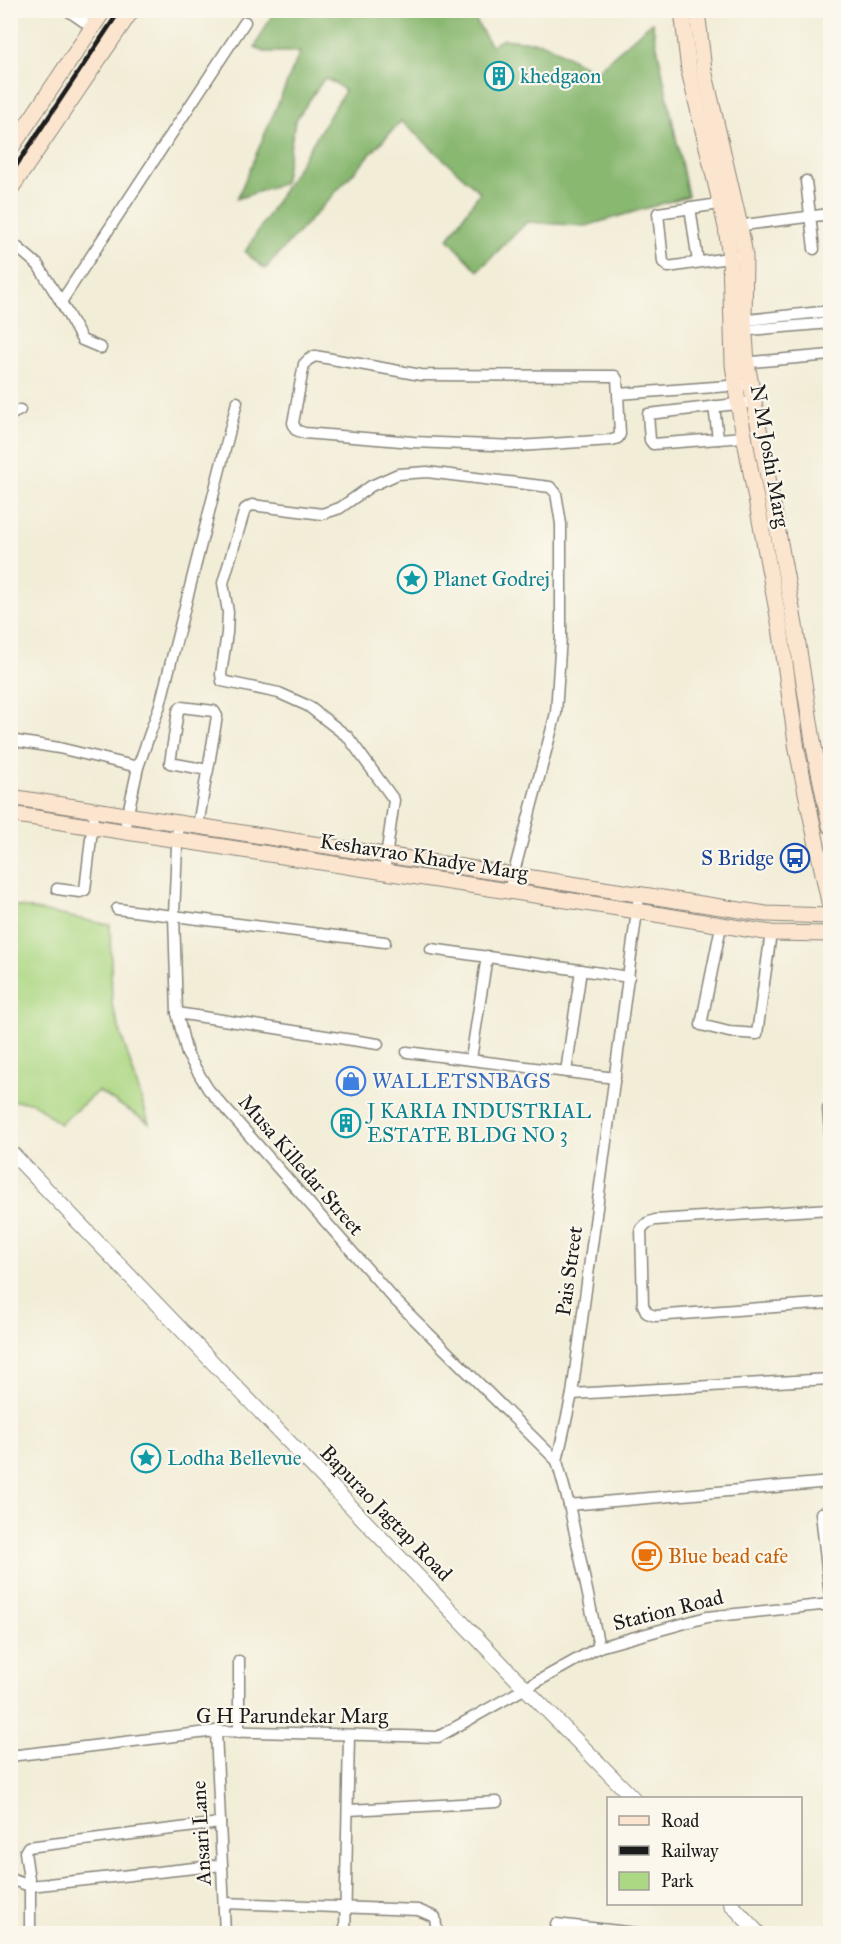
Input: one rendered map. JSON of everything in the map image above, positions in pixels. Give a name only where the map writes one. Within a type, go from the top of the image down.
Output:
[{"type":"main road","points":[[10,150],[104,10]]},
{"type":"main road","points":[[10,190],[132,10]]},
{"type":"main road","name":"N M Joshi Marg","points":[[682,10],[694,48],[733,226],[737,257],[738,326],[743,385],[738,403],[750,443],[787,626],[805,687],[814,747],[831,825]]},
{"type":"main road","name":"N M Joshi Marg","points":[[694,48],[697,10]]},
{"type":"main road","name":"N M Joshi Marg","points":[[743,385],[754,402],[750,443]]},
{"type":"main road","name":"N M Joshi Marg","points":[[787,626],[788,689],[797,750],[831,907]]},
{"type":"main road","points":[[788,689],[805,687]]},
{"type":"main road","points":[[797,750],[814,747]]},
{"type":"main road","name":"Keshavrao Khadye Marg","points":[[10,797],[513,876],[638,904],[721,926],[771,933],[831,934]]},
{"type":"main road","name":"Keshavrao Khadye Marg","points":[[10,814],[509,891],[766,915],[831,916]]},
{"type":"street","points":[[67,10],[93,28]]},
{"type":"street","points":[[61,302],[245,22]]},
{"type":"street","points":[[806,181],[814,249]]},
{"type":"street","points":[[727,203],[658,213],[663,262],[668,267],[737,257]]},
{"type":"street","points":[[690,207],[698,262]]},
{"type":"street","points":[[733,226],[831,214]]},
{"type":"street","points":[[10,241],[38,265],[82,340],[101,348]]},
{"type":"street","points":[[738,326],[831,311]]},
{"type":"street","points":[[738,326],[831,323]]},
{"type":"street","points":[[740,363],[831,355]]},
{"type":"street","points":[[315,356],[421,375],[615,376],[618,394],[620,434],[618,438],[612,440],[518,446],[413,442],[304,433],[296,430],[293,423],[304,364],[315,356]]},
{"type":"street","points":[[618,394],[743,385]]},
{"type":"street","points":[[124,832],[138,767],[160,705],[237,402]]},
{"type":"street","points":[[750,443],[718,439],[656,445],[650,440],[648,416],[651,412],[754,402]]},
{"type":"street","points":[[714,406],[718,439]]},
{"type":"street","points":[[384,872],[394,800],[348,737],[308,706],[279,693],[222,681],[220,674],[228,612],[223,583],[245,509],[252,505],[322,514],[340,508],[370,486],[398,474],[427,472],[550,487],[556,493],[561,524],[561,636],[556,714],[509,891]]},
{"type":"street","points":[[198,826],[208,770],[216,713],[181,707],[177,711],[170,763],[208,770]]},
{"type":"street","points":[[10,740],[59,748],[138,767]]},
{"type":"street","points":[[57,889],[80,892],[85,890],[94,810]]},
{"type":"street","name":"Musa Killedar Street","points":[[178,823],[174,915],[177,1013],[188,1054],[208,1089],[394,1299],[556,1461]]},
{"type":"street","name":"Pais Street","points":[[599,1647],[569,1505],[556,1461],[572,1394],[638,904]]},
{"type":"street","points":[[117,909],[385,942]]},
{"type":"street","points":[[721,926],[701,1025],[729,1032],[757,1034],[771,933]]},
{"type":"street","points":[[431,949],[629,977]]},
{"type":"street","points":[[471,1059],[487,956]]},
{"type":"street","points":[[566,1072],[581,970]]},
{"type":"street","points":[[177,1013],[378,1044]]},
{"type":"street","points":[[407,1052],[615,1078]]},
{"type":"street","points":[[828,1109],[831,1132]]},
{"type":"street","name":"Bapurao Jagtap Road","points":[[10,1151],[632,1797]]},
{"type":"street","points":[[831,1209],[655,1220],[647,1223],[641,1229],[643,1305],[647,1313],[655,1316],[831,1303]]},
{"type":"street","points":[[572,1394],[831,1379]]},
{"type":"street","points":[[569,1505],[831,1482]]},
{"type":"street","points":[[821,1512],[831,1597]]},
{"type":"street","name":"Station Road","points":[[526,1689],[599,1647],[707,1617],[831,1604]]},
{"type":"street","points":[[239,1660],[239,1732]]},
{"type":"street","name":"G H Parundekar Marg","points":[[10,1756],[216,1731],[438,1737],[526,1689]]},
{"type":"street","name":"Ansari Lane","points":[[216,1731],[225,1934]]},
{"type":"street","points":[[345,1934],[349,1736]]},
{"type":"street","points":[[349,1810],[497,1802]]},
{"type":"street","points":[[30,1934],[30,1886],[25,1852],[28,1847],[220,1823]]},
{"type":"street","points":[[10,1880],[30,1886],[222,1865]]},
{"type":"street","points":[[224,1903],[418,1910],[435,1917],[437,1934]]},
{"type":"street","points":[[732,1905],[759,1934]]},
{"type":"street","points":[[556,1924],[645,1934]]},
{"type":"green space","points":[[274,11],[470,11],[491,46],[503,39],[544,43],[595,72],[652,22],[688,196],[586,226],[527,222],[478,271],[448,239],[480,192],[401,121],[265,269],[245,252],[345,91],[335,83],[324,79],[295,121],[284,183],[237,199],[300,52],[264,52],[255,47]]},
{"type":"green space","points":[[11,905],[110,925],[112,1005],[149,1123],[98,1091],[60,1124],[32,1102],[11,1101]]},
{"type":"railway","points":[[10,175],[120,10]]},
{"type":"place","name":"khedgaon","points":[[499,76]]},
{"type":"place","name":"Planet Godrej","points":[[412,579]]},
{"type":"place","name":"S Bridge","points":[[795,858]]},
{"type":"place","name":"WALLETSNBAGS","points":[[351,1081]]},
{"type":"place","name":"J KARIA INDUSTRIAL ESTATE BLDG NO 3","points":[[346,1123]]},
{"type":"place","name":"Lodha Bellevue","points":[[146,1458]]},
{"type":"place","name":"Blue bead cafe","points":[[647,1556]]}]
